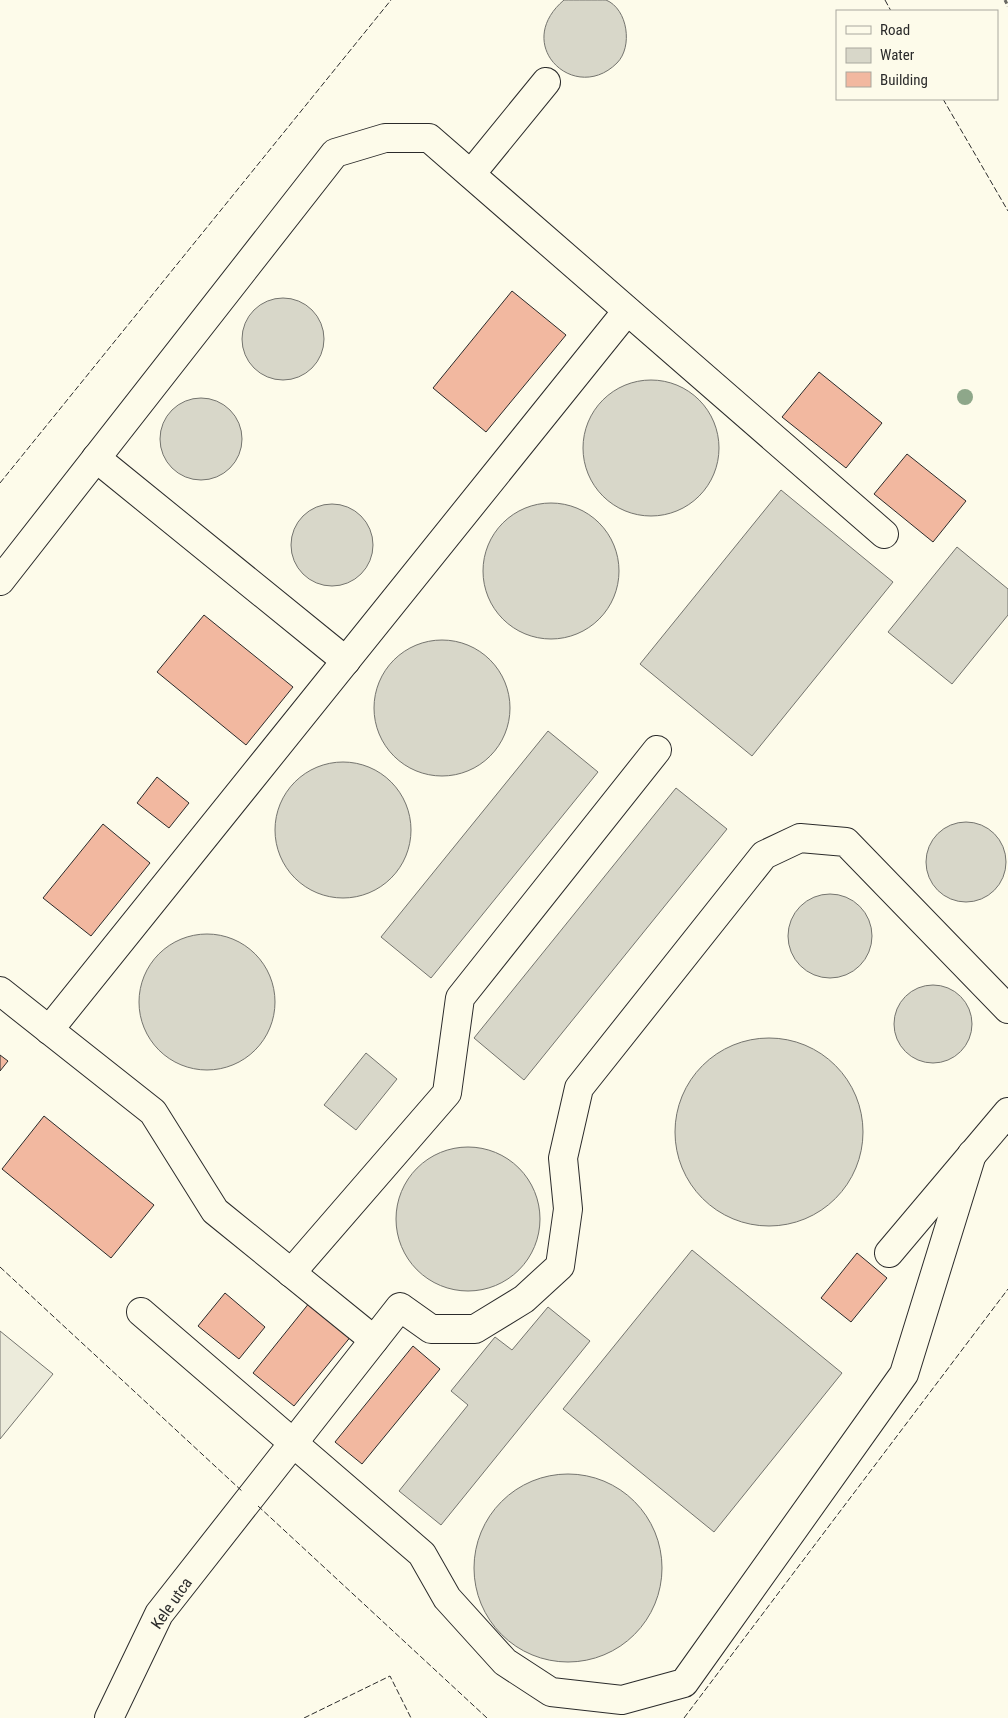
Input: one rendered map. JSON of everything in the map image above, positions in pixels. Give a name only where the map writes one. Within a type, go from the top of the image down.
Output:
[{"type":"street","points":[[471,174],[546,82]]},
{"type":"street","points":[[0,581],[335,153],[385,138],[429,138],[884,534]]},
{"type":"street","points":[[49,1030],[627,311]]},
{"type":"street","points":[[96,458],[346,661]]},
{"type":"street","points":[[291,1273],[447,1093],[460,998],[657,750]]},
{"type":"street","name":"Kele utca","points":[[109,1718],[159,1614],[400,1307],[432,1329],[475,1329],[524,1299],[560,1266],[568,1209],[563,1158],[579,1088],[764,855],[800,838],[846,842],[1008,1009]]},
{"type":"street","points":[[0,991],[153,1112],[215,1212],[374,1340]]},
{"type":"street","points":[[889,1253],[1008,1112]]},
{"type":"street","points":[[141,1312],[422,1554],[447,1598],[505,1662],[551,1692],[622,1700],[684,1683],[904,1374],[972,1154]]},
{"type":"path","points":[[1005,0],[1008,6]]},
{"type":"shaded area","points":[[0,1331],[53,1374],[0,1439]]},
{"type":"water","points":[[564,0],[606,0],[619,11],[626,29],[626,38],[625,48],[617,63],[600,74],[584,77],[568,73],[555,64],[546,51],[544,35],[549,17]]},
{"type":"water","points":[[283,298],[299,301],[312,310],[321,323],[324,339],[321,355],[312,368],[299,377],[283,380],[267,377],[254,368],[245,355],[242,339],[245,323],[254,310],[267,301]]},
{"type":"water","points":[[651,380],[677,385],[689,391],[699,400],[708,410],[714,422],[719,448],[714,474],[708,486],[699,496],[689,505],[677,511],[651,516],[625,511],[613,505],[603,496],[594,486],[588,474],[583,448],[588,422],[594,410],[603,400],[613,391],[625,385]]},
{"type":"water","points":[[201,398],[217,401],[230,410],[239,423],[242,439],[239,455],[230,468],[217,477],[201,480],[185,477],[172,468],[163,455],[160,439],[163,423],[172,410],[185,401]]},
{"type":"water","points":[[781,490],[893,582],[752,756],[640,664]]},
{"type":"water","points":[[551,503],[577,508],[589,514],[599,523],[608,533],[614,545],[619,571],[614,597],[608,609],[599,619],[589,628],[577,634],[551,639],[525,634],[513,628],[503,619],[494,609],[488,597],[483,571],[488,545],[494,533],[503,523],[513,514],[525,508]]},
{"type":"water","points":[[324,504],[340,504],[355,511],[366,522],[373,537],[370,561],[361,574],[340,586],[324,586],[309,579],[298,568],[291,553],[291,537],[298,522],[309,511]]},
{"type":"water","points":[[957,547],[1008,589],[1008,615],[952,684],[888,632]]},
{"type":"water","points":[[442,640],[468,645],[480,651],[490,660],[499,670],[505,682],[510,708],[505,734],[499,746],[490,756],[480,765],[468,771],[442,776],[416,771],[404,765],[394,756],[385,746],[379,734],[374,708],[379,682],[385,670],[394,660],[404,651],[416,645]]},
{"type":"water","points":[[548,731],[598,772],[431,978],[381,937]]},
{"type":"water","points":[[343,762],[369,767],[381,773],[391,782],[400,792],[406,804],[411,830],[406,856],[400,868],[391,878],[381,887],[369,893],[343,898],[317,893],[305,887],[295,878],[286,868],[280,856],[275,830],[280,804],[286,792],[295,782],[305,773],[317,767]]},
{"type":"water","points":[[676,788],[727,829],[524,1080],[474,1038]]},
{"type":"water","points":[[966,822],[981,825],[994,834],[1003,847],[1006,862],[1003,877],[994,890],[981,899],[966,902],[951,899],[938,890],[929,877],[926,862],[929,847],[938,834],[951,825]]},
{"type":"water","points":[[830,894],[846,897],[860,906],[869,920],[872,936],[869,952],[860,966],[846,975],[830,978],[814,975],[800,966],[791,952],[788,936],[791,920],[800,906],[814,897]]},
{"type":"water","points":[[207,934],[233,939],[245,945],[255,954],[264,964],[270,976],[275,1002],[270,1028],[264,1040],[255,1050],[245,1059],[233,1065],[207,1070],[181,1065],[169,1059],[159,1050],[150,1040],[144,1028],[139,1002],[144,976],[150,964],[159,954],[169,945],[181,939]]},
{"type":"water","points":[[933,985],[948,988],[960,997],[969,1009],[972,1024],[969,1039],[960,1051],[948,1060],[933,1063],[918,1060],[906,1051],[897,1039],[894,1024],[897,1009],[906,997],[918,988]]},
{"type":"water","points":[[760,1038],[778,1038],[805,1045],[836,1065],[856,1096],[863,1123],[863,1141],[856,1168],[836,1199],[805,1219],[778,1226],[760,1226],[742,1222],[725,1215],[709,1205],[696,1192],[686,1176],[679,1159],[675,1141],[675,1123],[679,1105],[686,1088],[696,1072],[709,1059],[725,1049],[742,1042]]},
{"type":"water","points":[[366,1053],[397,1079],[356,1130],[324,1105]]},
{"type":"water","points":[[468,1147],[496,1152],[519,1168],[535,1191],[540,1219],[535,1247],[519,1270],[496,1286],[468,1291],[440,1286],[417,1270],[401,1247],[396,1219],[401,1191],[417,1168],[440,1152]]},
{"type":"water","points":[[692,1250],[842,1373],[714,1532],[563,1409]]},
{"type":"water","points":[[548,1307],[590,1341],[441,1525],[399,1491],[468,1405],[451,1391],[495,1337],[512,1350]]},
{"type":"water","points":[[559,1474],[577,1474],[604,1481],[635,1501],[655,1532],[662,1559],[662,1577],[655,1604],[635,1635],[604,1655],[577,1662],[559,1662],[541,1658],[524,1651],[508,1641],[495,1628],[485,1612],[478,1595],[474,1577],[474,1559],[478,1541],[485,1524],[495,1508],[508,1495],[524,1485],[541,1478]]},
{"type":"building","points":[[512,291],[566,335],[486,432],[433,388]]},
{"type":"building","points":[[819,372],[882,423],[846,468],[782,417]]},
{"type":"building","points":[[907,454],[966,501],[933,542],[874,494]]},
{"type":"building","points":[[204,615],[293,687],[246,745],[157,672]]},
{"type":"building","points":[[157,777],[189,803],[169,828],[137,803]]},
{"type":"building","points":[[103,824],[150,863],[91,936],[43,898]]},
{"type":"building","points":[[0,1055],[8,1061],[0,1071]]},
{"type":"building","points":[[44,1116],[154,1205],[111,1258],[2,1169]]},
{"type":"building","points":[[857,1253],[887,1278],[851,1322],[821,1298]]},
{"type":"building","points":[[225,1293],[265,1327],[239,1359],[198,1326]]},
{"type":"building","points":[[310,1302],[352,1335],[294,1406],[253,1373]]},
{"type":"building","points":[[413,1346],[440,1369],[362,1464],[335,1442]]},
{"type":"fence","points":[[0,483],[391,0]]},
{"type":"fence","points":[[885,0],[890,10]]},
{"type":"fence","points":[[944,100],[1008,211]]},
{"type":"fence","points":[[0,1267],[243,1492]]},
{"type":"fence","points":[[684,1718],[1008,1289]]},
{"type":"fence","points":[[258,1506],[487,1718]]},
{"type":"fence","points":[[304,1718],[390,1676],[411,1718]]}]
